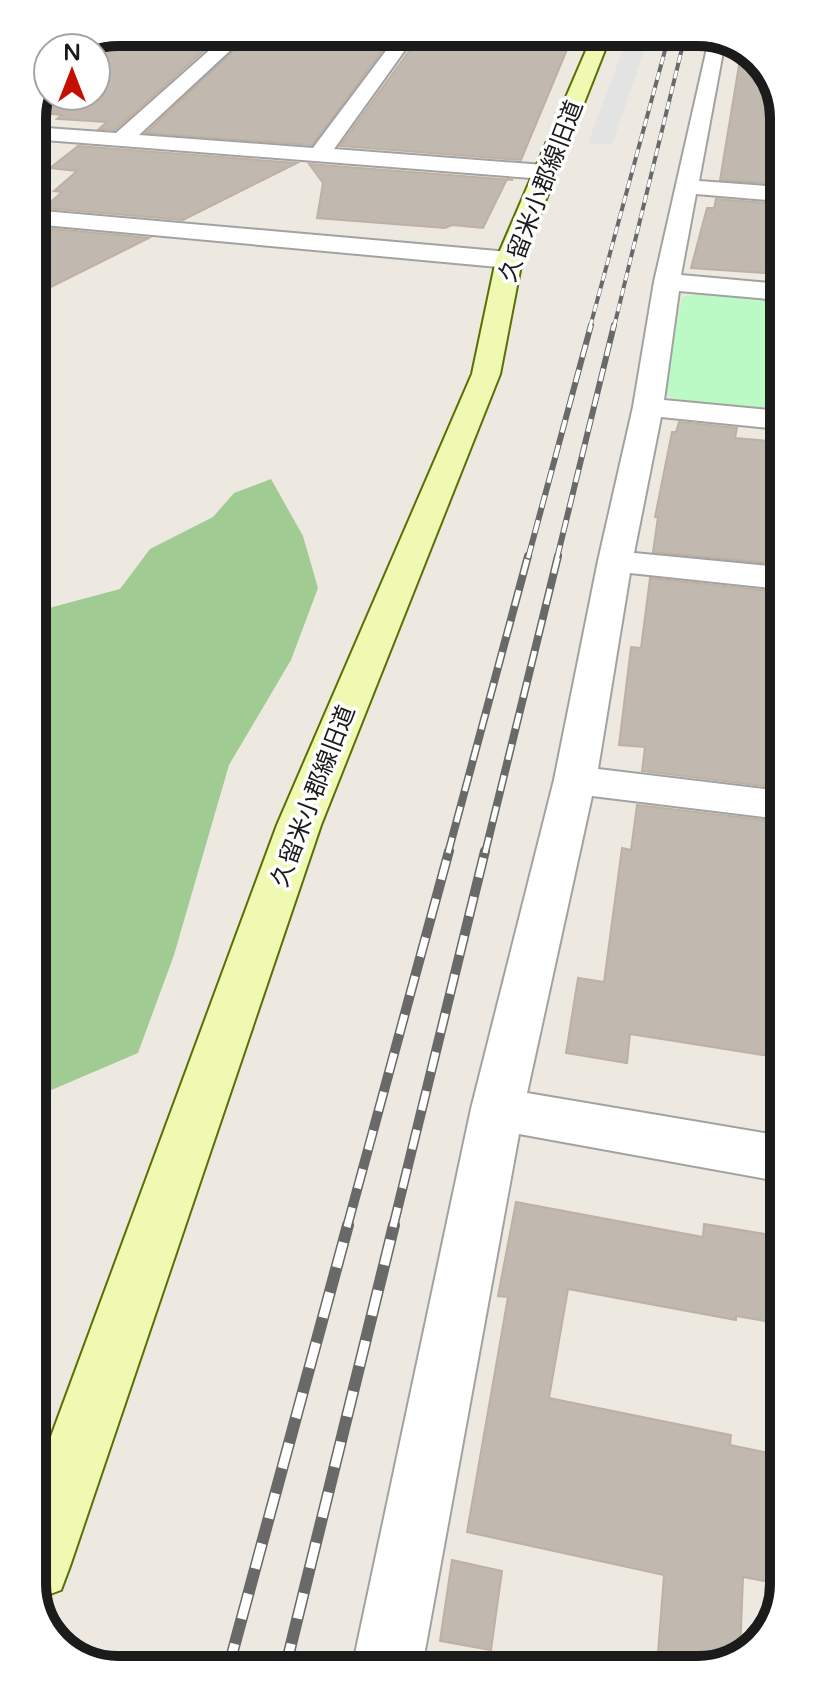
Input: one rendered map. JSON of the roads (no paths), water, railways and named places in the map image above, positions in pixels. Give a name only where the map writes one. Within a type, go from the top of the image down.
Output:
[{"type":"street","points":[[121,140],[225,46]]},
{"type":"street","points":[[319,155],[399,46]]},
{"type":"street","name":"久留米小郡線旧道","points":[[46,1541],[299,825],[486,374],[509,260],[597,46]]},
{"type":"street","points":[[389,1656],[498,1100],[575,780],[615,561],[648,407],[667,282],[715,48]]},
{"type":"street","points":[[46,134],[544,172]]},
{"type":"street","points":[[688,187],[770,193]]},
{"type":"street","points":[[46,218],[509,260]]},
{"type":"street","points":[[667,282],[770,291]]},
{"type":"street","points":[[648,407],[770,419]]},
{"type":"street","points":[[615,561],[770,577]]},
{"type":"street","points":[[575,780],[770,804]]},
{"type":"street","points":[[498,1100],[770,1134]]},
{"type":"street","points":[[498,1100],[770,1156]]},
{"type":"railway","points":[[590,327],[666,46]]},
{"type":"railway","points":[[614,327],[683,46]]},
{"type":"railway","points":[[528,558],[591,325]]},
{"type":"railway","points":[[557,558],[614,325]]},
{"type":"railway","points":[[448,853],[528,556]]},
{"type":"railway","points":[[485,853],[558,556]]},
{"type":"railway","points":[[347,1227],[449,851]]},
{"type":"railway","points":[[393,1227],[485,851]]},
{"type":"railway","points":[[232,1656],[348,1225]]},
{"type":"railway","points":[[288,1656],[394,1225]]}]
